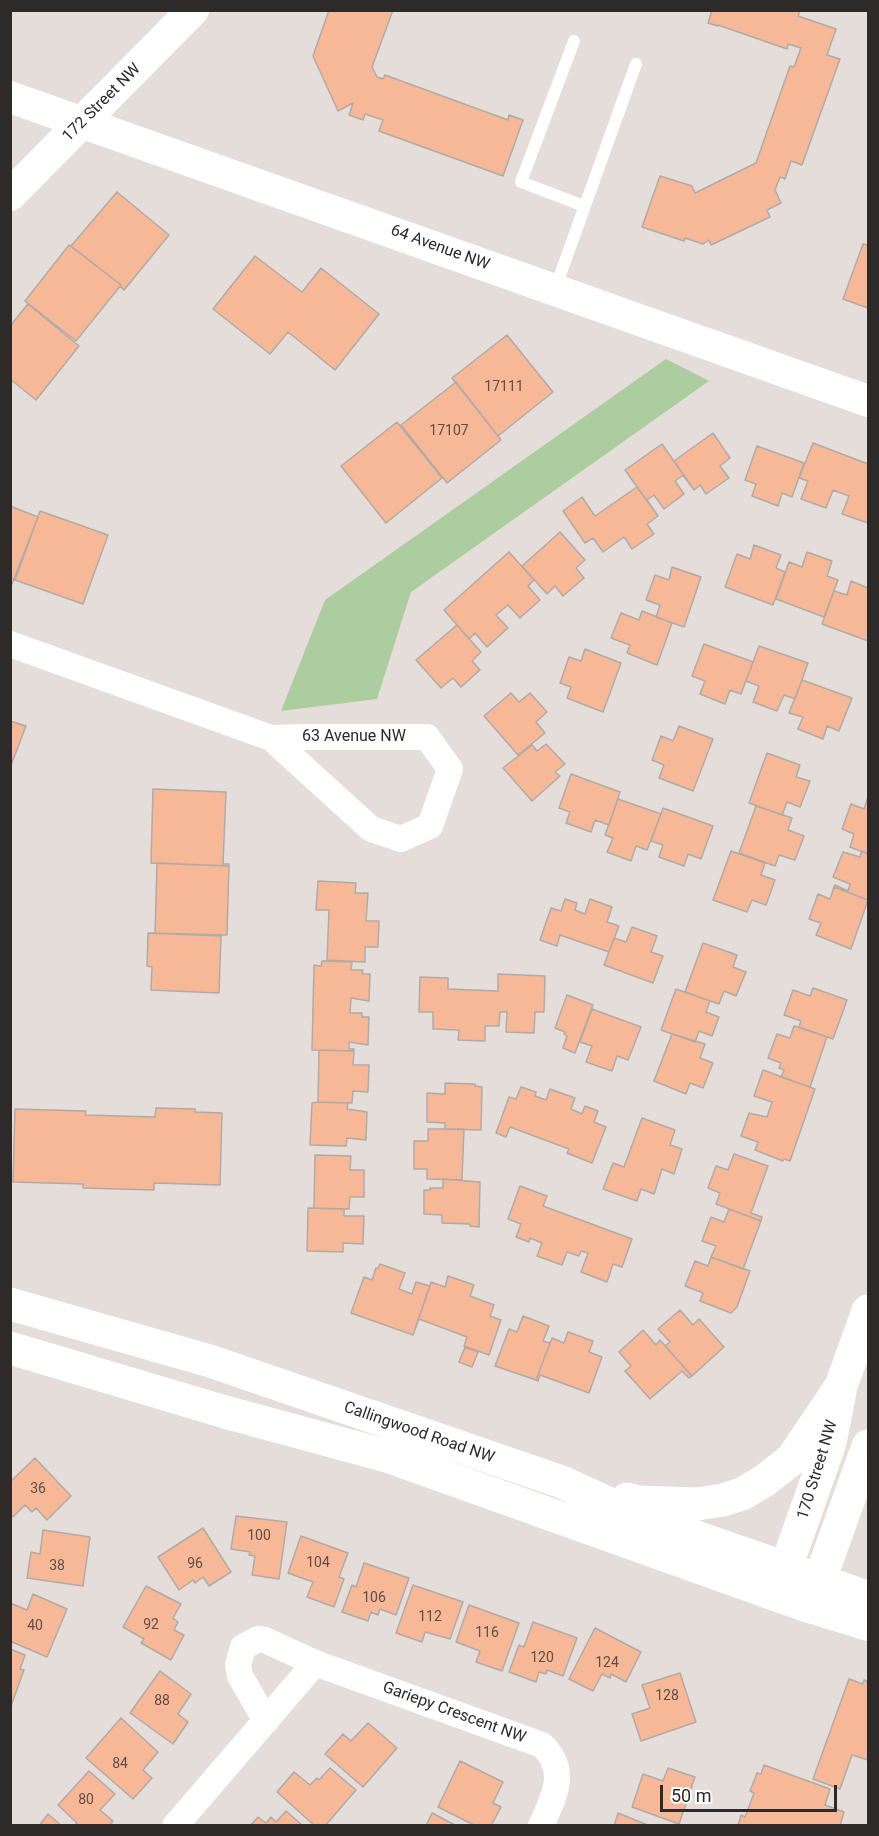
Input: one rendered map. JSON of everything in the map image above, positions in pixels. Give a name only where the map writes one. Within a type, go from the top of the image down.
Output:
[{"type":"main road","name":"Callingwood Road NW","points":[[10,1304],[210,1361],[562,1482],[781,1581]]},
{"type":"main road","name":"170 Street NW","points":[[781,1581],[830,1443],[841,1386],[868,1311]]},
{"type":"main road","name":"Callingwood Road NW","points":[[10,1348],[225,1412],[387,1456],[815,1593]]},
{"type":"main road","points":[[562,1482],[639,1502],[697,1504],[742,1494],[764,1481],[792,1458],[841,1386]]},
{"type":"main road","points":[[815,1593],[868,1446]]},
{"type":"street","name":"172 Street NW","points":[[10,195],[193,10]]},
{"type":"street","name":"64 Avenue NW","points":[[10,97],[868,401]]},
{"type":"street","name":"63 Avenue NW","points":[[10,644],[271,738],[427,736],[450,770],[430,826],[401,839],[371,829],[271,738]]},
{"type":"street","points":[[815,1593],[868,1597]]},
{"type":"street","points":[[815,1593],[868,1625]]},
{"type":"street","name":"Gariepy Crescent NW","points":[[266,1721],[240,1676],[238,1665],[243,1647],[258,1640],[265,1640],[315,1664],[542,1745],[552,1755],[557,1766],[557,1778],[554,1798],[541,1826]]},
{"type":"street","points":[[176,1826],[315,1664]]},
{"type":"lane","points":[[574,41],[521,182],[584,206]]},
{"type":"lane","points":[[555,289],[636,64]]},
{"type":"green space","points":[[666,359],[709,381],[411,592],[377,699],[281,711],[325,600]]},
{"type":"building","points":[[329,10],[393,10],[372,67],[377,77],[383,79],[385,75],[508,120],[509,115],[523,120],[503,176],[379,131],[383,120],[365,114],[363,120],[349,115],[353,103],[338,111],[313,56]]},
{"type":"building","points":[[712,10],[800,11],[798,16],[836,29],[827,55],[840,59],[802,165],[791,161],[785,179],[780,177],[775,190],[781,203],[767,210],[770,217],[711,245],[709,240],[703,244],[685,238],[684,241],[642,227],[660,176],[692,186],[695,193],[756,163],[790,66],[794,67],[801,48],[788,44],[787,49],[708,23]]},
{"type":"building","points":[[117,192],[169,235],[124,290],[121,285],[71,246]]},
{"type":"building","points":[[863,244],[868,245],[868,308],[843,299]]},
{"type":"building","points":[[69,245],[121,285],[76,341],[25,301]]},
{"type":"building","points":[[255,256],[302,292],[321,268],[379,314],[335,370],[288,332],[270,354],[213,309]]},
{"type":"building","points":[[28,304],[79,346],[36,400],[10,379],[10,326]]},
{"type":"building","points":[[507,335],[553,392],[498,436],[452,378]]},
{"type":"building","points":[[456,382],[501,440],[447,483],[401,425]]},
{"type":"building","points":[[397,422],[442,478],[386,523],[341,466]]},
{"type":"building","points":[[713,433],[730,458],[720,466],[729,478],[706,494],[700,485],[694,490],[674,461]]},
{"type":"building","points":[[813,443],[868,464],[868,523],[842,514],[849,496],[833,490],[826,508],[801,499],[808,481],[799,478]]},
{"type":"building","points":[[662,444],[694,490],[683,475],[675,481],[684,494],[664,509],[654,495],[647,500],[658,516],[625,470]]},
{"type":"building","points":[[757,446],[804,463],[792,497],[782,493],[778,506],[752,496],[756,484],[745,480]]},
{"type":"building","points":[[637,487],[658,516],[647,524],[654,534],[632,549],[624,537],[603,552],[593,538],[585,543],[563,511],[582,497],[595,516]]},
{"type":"building","points":[[10,506],[38,517],[12,584],[10,584]]},
{"type":"building","points":[[40,511],[108,535],[83,604],[15,580]]},
{"type":"building","points":[[560,532],[585,560],[576,568],[584,578],[563,596],[555,586],[547,594],[522,566]]},
{"type":"building","points":[[754,545],[781,555],[776,568],[785,572],[773,605],[725,587],[737,554],[750,559]]},
{"type":"building","points":[[509,552],[534,580],[528,586],[540,600],[520,618],[508,605],[496,615],[508,628],[487,647],[475,633],[469,639],[444,610]]},
{"type":"building","points":[[807,552],[832,561],[827,576],[838,580],[824,617],[776,599],[789,562],[802,567]]},
{"type":"building","points":[[672,567],[701,577],[684,627],[656,617],[660,605],[646,600],[655,575],[669,580]]},
{"type":"building","points":[[851,581],[868,588],[868,641],[822,624],[834,591],[847,595]]},
{"type":"building","points":[[642,611],[672,623],[657,665],[627,653],[630,645],[611,638],[621,613],[639,620]]},
{"type":"building","points":[[457,625],[481,652],[472,661],[480,670],[461,687],[453,678],[441,688],[416,660]]},
{"type":"building","points":[[704,644],[753,662],[741,694],[730,690],[725,704],[700,694],[705,681],[692,676]]},
{"type":"building","points":[[759,646],[808,663],[795,699],[784,695],[777,711],[753,702],[759,686],[746,681]]},
{"type":"building","points":[[585,649],[621,663],[603,712],[567,698],[571,687],[560,683],[569,657],[581,661]]},
{"type":"building","points":[[802,680],[852,698],[839,731],[827,726],[823,739],[798,729],[803,717],[789,713]]},
{"type":"building","points":[[511,693],[519,702],[530,693],[547,712],[536,722],[545,733],[518,755],[484,716]]},
{"type":"building","points":[[10,721],[26,726],[10,768]]},
{"type":"building","points":[[679,726],[713,739],[693,791],[659,778],[664,765],[652,760],[661,736],[673,741]]},
{"type":"building","points":[[546,744],[565,764],[555,772],[560,776],[532,801],[503,768],[532,745],[537,751]]},
{"type":"building","points":[[767,753],[800,765],[796,777],[810,781],[800,807],[787,802],[782,815],[749,803]]},
{"type":"building","points":[[571,774],[620,792],[609,825],[595,820],[591,832],[566,823],[570,812],[559,808]]},
{"type":"building","points":[[153,789],[226,792],[223,864],[229,864],[229,866],[151,863]]},
{"type":"building","points":[[868,797],[868,854],[850,847],[854,834],[842,829],[851,804],[864,809]]},
{"type":"building","points":[[618,799],[661,814],[647,850],[636,846],[631,861],[607,852],[613,838],[605,835]]},
{"type":"building","points":[[756,806],[792,818],[788,830],[804,836],[795,860],[779,855],[775,866],[739,853]]},
{"type":"building","points":[[663,808],[713,826],[701,859],[688,854],[684,866],[659,857],[663,845],[651,841]]},
{"type":"building","points":[[731,851],[765,863],[761,875],[775,880],[766,905],[752,900],[747,912],[713,900]]},
{"type":"building","points":[[862,851],[868,854],[868,900],[834,887],[835,885],[848,891],[850,884],[833,877],[843,852],[860,857]]},
{"type":"building","points":[[157,863],[229,866],[227,935],[148,933],[155,933]]},
{"type":"building","points":[[318,881],[356,883],[355,893],[368,893],[366,921],[379,921],[378,947],[365,947],[365,962],[327,960],[329,910],[316,910]]},
{"type":"building","points":[[834,887],[868,900],[851,949],[816,935],[821,923],[809,919],[818,894],[830,899]]},
{"type":"building","points":[[565,899],[577,903],[575,910],[585,914],[590,899],[612,907],[607,922],[619,926],[609,952],[560,935],[557,946],[540,940],[551,908],[561,911]]},
{"type":"building","points":[[632,927],[657,936],[651,952],[663,956],[653,983],[604,965],[614,938],[626,942]]},
{"type":"building","points":[[148,933],[221,936],[219,993],[151,990],[152,967],[147,966]]},
{"type":"building","points":[[703,943],[737,955],[733,967],[746,972],[736,996],[724,991],[719,1004],[685,992]]},
{"type":"building","points":[[322,961],[352,962],[351,970],[363,970],[362,974],[370,974],[369,1001],[351,998],[350,1013],[362,1013],[362,1017],[369,1017],[368,1045],[349,1042],[349,1049],[354,1049],[354,1051],[312,1050],[314,965],[321,966]]},
{"type":"building","points":[[498,974],[545,976],[544,1012],[535,1012],[534,1033],[506,1032],[507,1012],[500,1012],[499,1026],[485,1026],[485,1041],[458,1040],[459,1030],[433,1029],[433,1012],[419,1012],[420,977],[448,978],[448,989],[498,991]]},
{"type":"building","points":[[813,988],[847,1000],[833,1039],[799,1027],[801,1021],[784,1015],[793,990],[810,996]]},
{"type":"building","points":[[676,989],[710,1001],[706,1012],[719,1017],[712,1036],[699,1031],[695,1042],[661,1030]]},
{"type":"building","points":[[567,995],[593,1005],[575,1053],[563,1048],[567,1036],[565,1032],[555,1028]]},
{"type":"building","points":[[592,1009],[641,1027],[628,1060],[617,1056],[612,1071],[586,1062],[592,1046],[580,1042]]},
{"type":"building","points":[[794,1026],[827,1037],[810,1087],[781,1077],[784,1070],[779,1068],[781,1063],[768,1058],[777,1034],[790,1038]]},
{"type":"building","points":[[672,1034],[705,1044],[700,1058],[713,1063],[703,1088],[690,1083],[686,1094],[654,1081]]},
{"type":"building","points":[[319,1050],[354,1051],[353,1065],[369,1065],[368,1092],[353,1091],[352,1103],[318,1102]]},
{"type":"building","points":[[763,1070],[815,1089],[790,1161],[784,1159],[783,1161],[755,1150],[758,1142],[741,1136],[749,1113],[767,1117],[772,1102],[754,1096]]},
{"type":"building","points":[[445,1083],[475,1084],[475,1086],[482,1087],[481,1130],[445,1129],[445,1123],[427,1122],[427,1093],[445,1094]]},
{"type":"building","points":[[521,1087],[536,1092],[535,1096],[546,1100],[550,1089],[575,1098],[571,1109],[582,1114],[585,1106],[598,1111],[594,1122],[606,1127],[592,1163],[567,1153],[569,1149],[510,1127],[506,1137],[496,1133],[509,1097],[516,1099]]},
{"type":"building","points":[[312,1103],[348,1103],[347,1109],[367,1112],[366,1140],[347,1138],[346,1146],[310,1145]]},
{"type":"building","points":[[156,1108],[195,1109],[195,1112],[222,1113],[220,1185],[154,1183],[154,1190],[83,1188],[83,1184],[13,1182],[15,1109],[86,1111],[85,1115],[155,1117]]},
{"type":"building","points":[[642,1118],[675,1130],[670,1145],[682,1149],[674,1174],[662,1169],[654,1194],[641,1189],[637,1201],[603,1189],[613,1163],[624,1167]]},
{"type":"building","points":[[428,1129],[464,1129],[462,1180],[427,1179],[427,1169],[414,1169],[414,1141],[428,1141]]},
{"type":"building","points":[[734,1154],[768,1166],[751,1213],[762,1217],[761,1221],[716,1204],[720,1193],[708,1188],[716,1166],[728,1170]]},
{"type":"building","points":[[315,1155],[351,1156],[350,1170],[364,1170],[364,1197],[350,1197],[349,1209],[314,1208]]},
{"type":"building","points":[[443,1179],[480,1182],[479,1227],[470,1226],[470,1224],[442,1223],[442,1215],[424,1214],[424,1190],[443,1188]]},
{"type":"building","points":[[520,1186],[547,1196],[543,1206],[632,1239],[622,1267],[613,1264],[607,1282],[581,1272],[588,1253],[581,1251],[579,1256],[567,1252],[562,1265],[537,1256],[542,1243],[530,1238],[529,1242],[516,1237],[521,1224],[508,1219]]},
{"type":"building","points":[[308,1208],[344,1209],[344,1216],[364,1216],[363,1244],[343,1243],[343,1252],[307,1251]]},
{"type":"building","points":[[729,1209],[761,1221],[743,1269],[711,1257],[716,1246],[702,1241],[711,1217],[724,1222]]},
{"type":"building","points":[[711,1257],[750,1271],[737,1307],[731,1313],[700,1301],[703,1293],[685,1286],[695,1261],[708,1266]]},
{"type":"building","points":[[380,1264],[405,1273],[399,1289],[412,1294],[416,1282],[430,1286],[413,1335],[351,1313],[364,1277],[372,1280]]},
{"type":"building","points":[[448,1276],[474,1285],[470,1296],[494,1305],[490,1316],[501,1320],[489,1355],[464,1346],[467,1337],[419,1319],[413,1335],[431,1282],[445,1287]]},
{"type":"building","points":[[680,1310],[693,1325],[699,1319],[724,1347],[692,1376],[665,1346],[670,1342],[658,1329]]},
{"type":"building","points":[[523,1316],[549,1326],[543,1341],[550,1343],[536,1380],[495,1366],[509,1329],[517,1332]]},
{"type":"building","points":[[643,1330],[656,1345],[660,1340],[692,1376],[689,1378],[682,1371],[650,1399],[625,1371],[631,1366],[619,1352]]},
{"type":"building","points":[[568,1332],[593,1341],[589,1352],[602,1357],[589,1393],[540,1375],[538,1381],[536,1380],[552,1338],[564,1343]]},
{"type":"building","points":[[465,1347],[478,1352],[472,1367],[459,1362]]},
{"type":"building","points":[[35,1458],[71,1496],[47,1520],[36,1508],[32,1512],[25,1505],[13,1517],[10,1515],[10,1482]]},
{"type":"building","points":[[236,1516],[287,1522],[279,1579],[252,1575],[255,1556],[249,1555],[250,1552],[231,1549]]},
{"type":"building","points":[[203,1528],[231,1572],[209,1586],[203,1577],[195,1583],[193,1580],[179,1590],[158,1557]]},
{"type":"building","points":[[43,1530],[90,1537],[83,1586],[27,1578],[31,1552],[40,1554]]},
{"type":"building","points":[[301,1536],[348,1553],[339,1577],[344,1579],[334,1607],[307,1597],[313,1582],[288,1573]]},
{"type":"building","points":[[364,1563],[409,1578],[396,1615],[380,1609],[378,1615],[371,1612],[368,1621],[342,1612],[352,1585],[356,1587]]},
{"type":"building","points":[[413,1585],[463,1602],[450,1639],[425,1632],[422,1642],[396,1633]]},
{"type":"building","points":[[146,1586],[181,1604],[173,1618],[178,1622],[174,1630],[184,1635],[171,1660],[141,1643],[144,1639],[123,1627]]},
{"type":"building","points":[[33,1594],[67,1609],[47,1657],[10,1641],[10,1603],[27,1610]]},
{"type":"building","points":[[469,1605],[519,1623],[502,1671],[476,1662],[480,1651],[456,1642]]},
{"type":"building","points":[[533,1622],[577,1638],[563,1676],[547,1670],[546,1674],[539,1672],[536,1682],[509,1672],[519,1645],[524,1647]]},
{"type":"building","points":[[595,1628],[641,1652],[626,1682],[611,1674],[610,1678],[602,1674],[593,1691],[569,1679]]},
{"type":"building","points":[[10,1649],[25,1655],[20,1669],[24,1670],[11,1706]]},
{"type":"building","points":[[160,1671],[191,1694],[178,1714],[188,1722],[173,1744],[130,1713]]},
{"type":"building","points":[[680,1673],[696,1722],[641,1741],[632,1714],[650,1708],[642,1685]]},
{"type":"building","points":[[849,1679],[863,1684],[864,1680],[868,1682],[868,1760],[852,1755],[840,1789],[813,1779]]},
{"type":"building","points":[[121,1718],[158,1752],[143,1770],[152,1778],[133,1799],[86,1758]]},
{"type":"building","points":[[368,1723],[397,1748],[363,1787],[325,1754],[343,1734],[351,1741]]},
{"type":"building","points":[[460,1761],[503,1782],[493,1803],[501,1807],[491,1826],[476,1826],[438,1807]]},
{"type":"building","points":[[764,1765],[830,1789],[825,1805],[844,1812],[840,1826],[738,1826],[741,1815],[745,1817],[754,1793],[750,1791],[757,1773],[761,1774]]},
{"type":"building","points":[[330,1768],[356,1790],[325,1826],[315,1826],[277,1792],[294,1772],[310,1785],[317,1778],[319,1780]]},
{"type":"building","points":[[668,1768],[695,1777],[679,1824],[632,1807],[643,1774],[663,1781]]},
{"type":"building","points":[[89,1771],[115,1794],[100,1810],[113,1821],[109,1826],[75,1826],[77,1823],[58,1805]]},
{"type":"building","points":[[286,1811],[303,1826],[250,1826],[258,1817],[266,1823],[271,1817],[276,1822]]},
{"type":"building","points":[[432,1813],[457,1826],[426,1826]]},
{"type":"building","points":[[618,1813],[650,1826],[614,1826]]},
{"type":"building","points":[[48,1814],[62,1826],[39,1826]]}]
